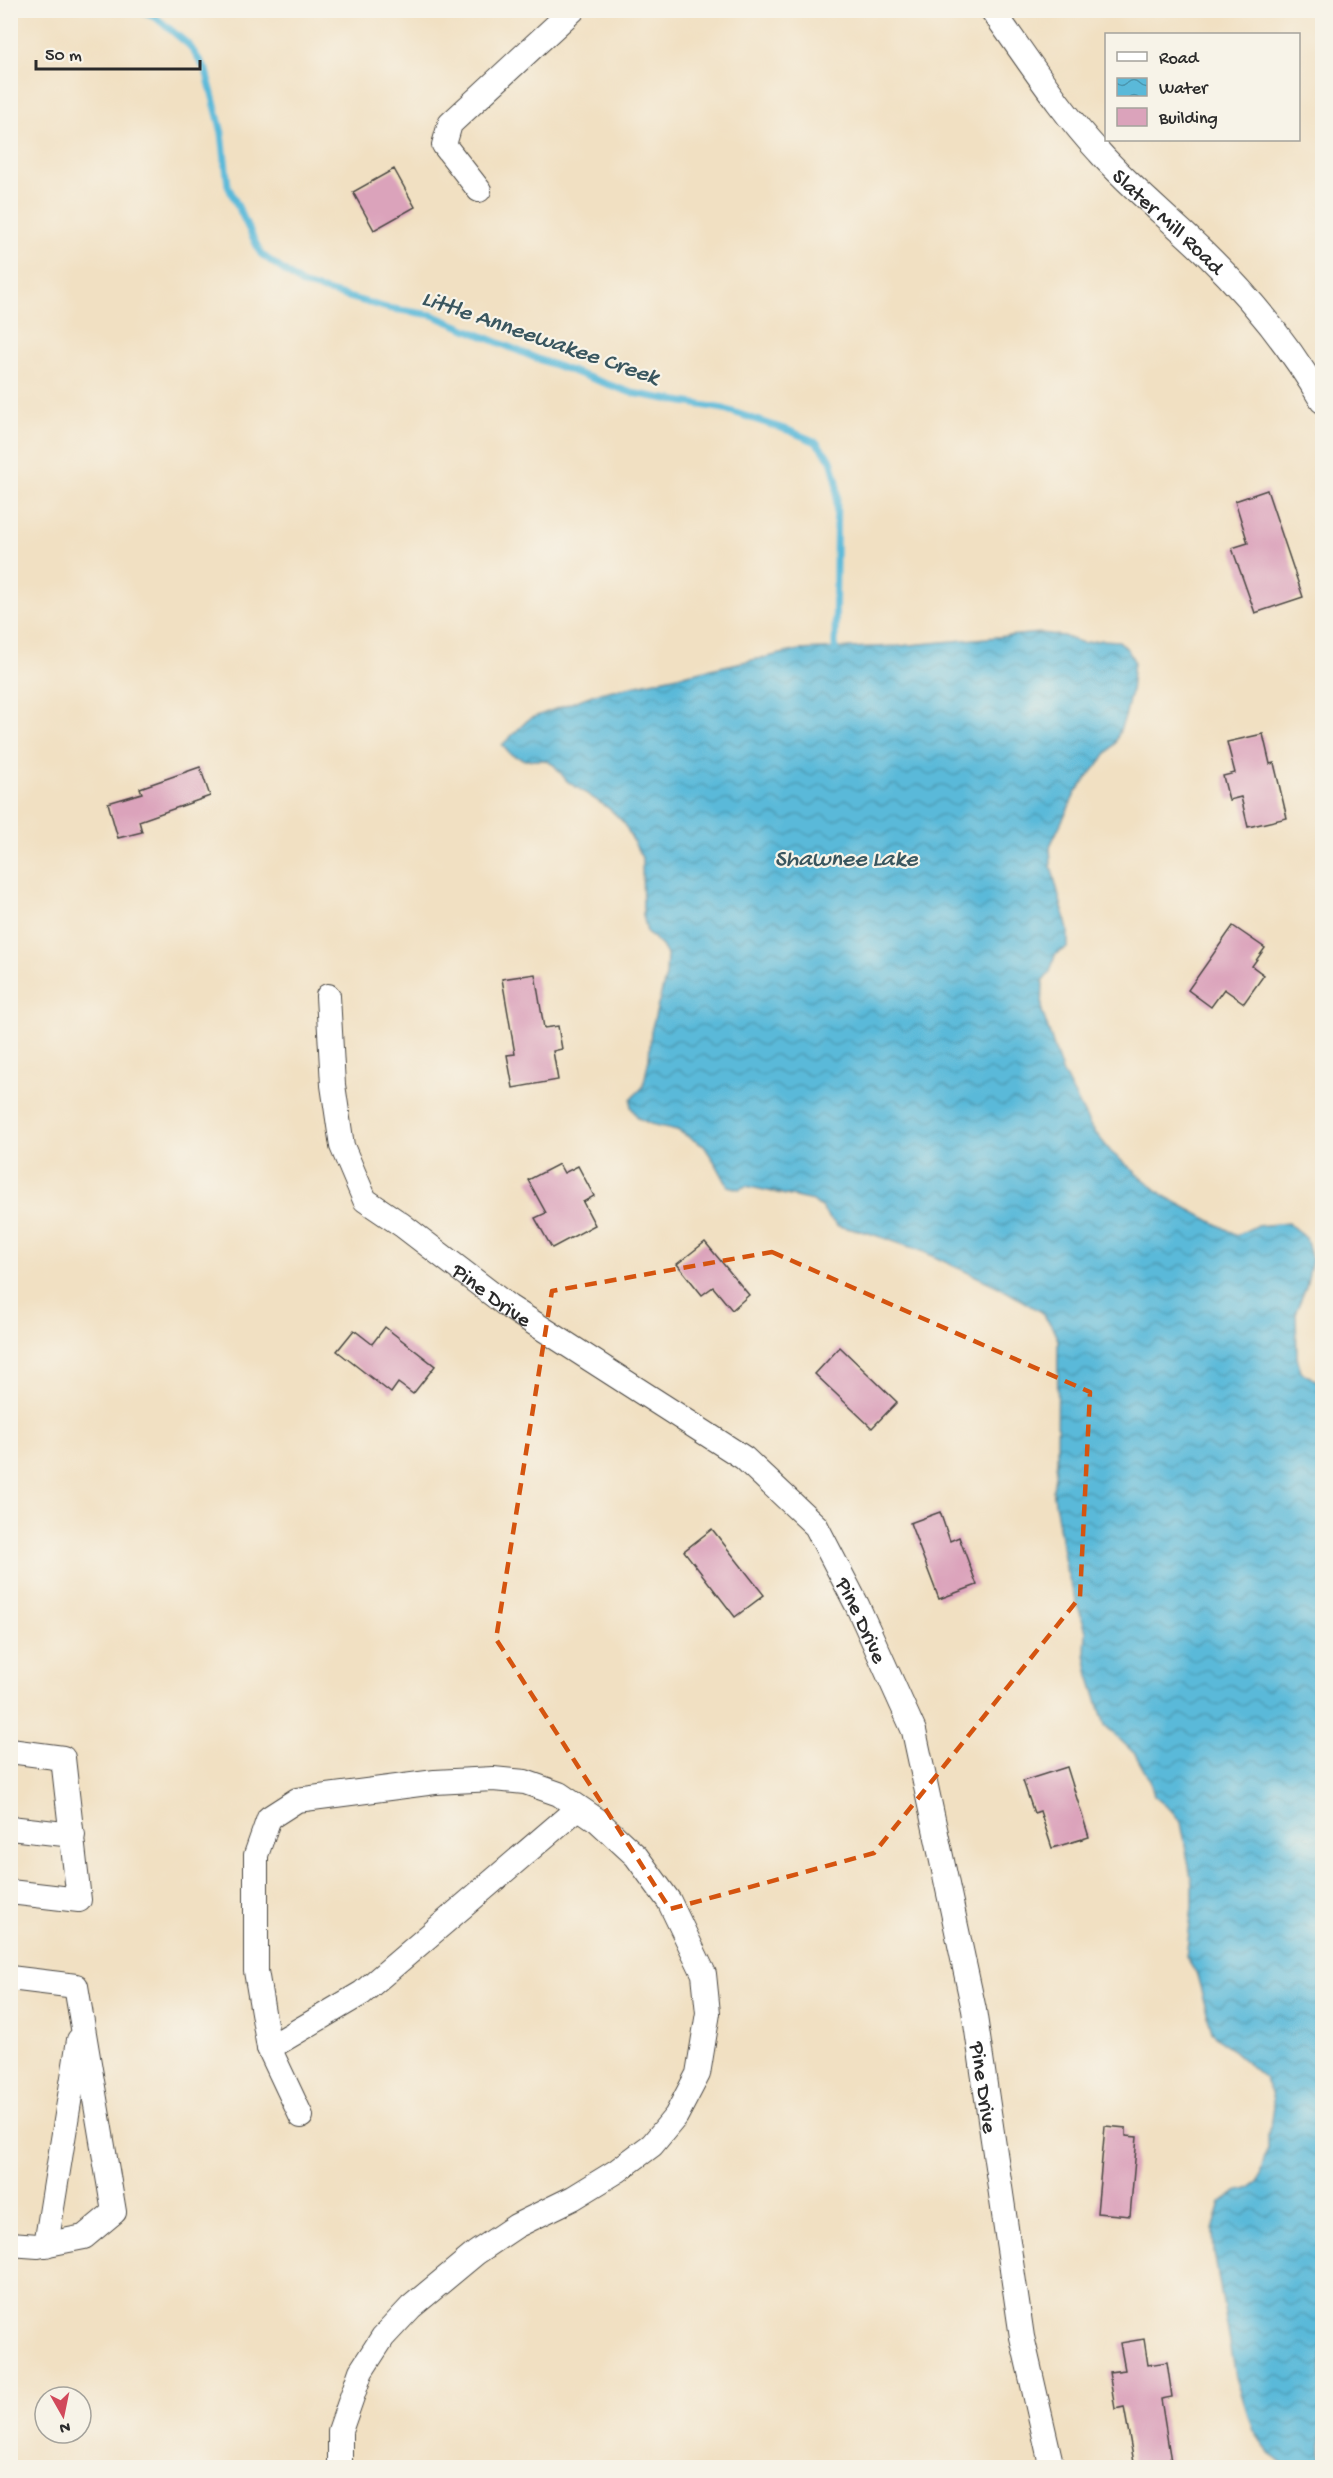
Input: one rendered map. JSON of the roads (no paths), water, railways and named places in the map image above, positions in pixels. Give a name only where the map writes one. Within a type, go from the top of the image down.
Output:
[{"type":"street","points":[[479,190],[444,145],[450,124],[573,10]]},
{"type":"street","name":"Slater Mill Road","points":[[992,10],[1064,110],[1099,153],[1206,254],[1266,319],[1306,372],[1323,401]]},
{"type":"street","name":"Pine Drive","points":[[328,996],[333,1085],[342,1146],[365,1200],[402,1225],[509,1307],[744,1458],[816,1526],[857,1605],[914,1731],[974,2010],[1022,2337],[1052,2468]]},
{"type":"street","points":[[10,1751],[63,1758],[79,1900],[10,1892]]},
{"type":"street","points":[[301,2116],[269,2048],[256,1971],[256,1856],[269,1818],[297,1800],[435,1782],[493,1779],[525,1782],[559,1794],[597,1820],[636,1856],[669,1901],[704,1974],[708,2013],[698,2074],[676,2116],[652,2145],[617,2171],[573,2198],[516,2226],[476,2253],[411,2307],[383,2337],[361,2371],[340,2431],[340,2468]]},
{"type":"street","points":[[269,2048],[362,1993],[578,1808]]},
{"type":"street","points":[[10,1828],[72,1834]]},
{"type":"street","points":[[10,1978],[76,1986],[114,2212],[84,2237],[46,2245],[10,2244]]},
{"type":"street","points":[[46,2245],[82,2021]]},
{"type":"water","name":"Shawnee Lake","points":[[1041,633],[1063,636],[1083,643],[1102,640],[1119,641],[1134,661],[1131,692],[1115,743],[1076,792],[1050,846],[1051,866],[1068,930],[1068,947],[1055,955],[1050,972],[1043,981],[1042,1011],[1062,1071],[1091,1127],[1111,1152],[1164,1196],[1237,1235],[1256,1226],[1288,1223],[1306,1238],[1312,1260],[1306,1287],[1296,1311],[1297,1357],[1301,1372],[1322,1386],[1322,2467],[1291,2467],[1270,2453],[1253,2431],[1236,2377],[1214,2252],[1213,2230],[1221,2202],[1239,2191],[1249,2189],[1258,2182],[1267,2148],[1267,2136],[1271,2127],[1274,2107],[1272,2095],[1264,2078],[1212,2032],[1197,1975],[1186,1957],[1192,1907],[1192,1883],[1181,1822],[1154,1796],[1150,1781],[1135,1754],[1105,1725],[1089,1675],[1085,1654],[1086,1631],[1066,1569],[1053,1490],[1057,1460],[1058,1340],[1051,1325],[1041,1312],[999,1287],[922,1251],[869,1233],[838,1226],[813,1201],[746,1186],[739,1189],[728,1186],[704,1146],[677,1130],[651,1124],[638,1118],[631,1107],[631,1099],[643,1087],[649,1059],[651,1031],[666,976],[667,955],[662,946],[647,932],[643,915],[642,858],[624,823],[610,809],[567,781],[554,765],[545,760],[525,760],[510,754],[502,745],[529,719],[595,694],[799,650],[899,646]]},
{"type":"waterway","name":"Little Anneewakee Creek","points":[[139,10],[154,16],[189,45],[206,70],[222,133],[228,186],[261,254],[302,284],[387,308],[432,315],[538,359],[632,393],[724,409],[816,442],[831,460],[837,482],[835,648]]}]
